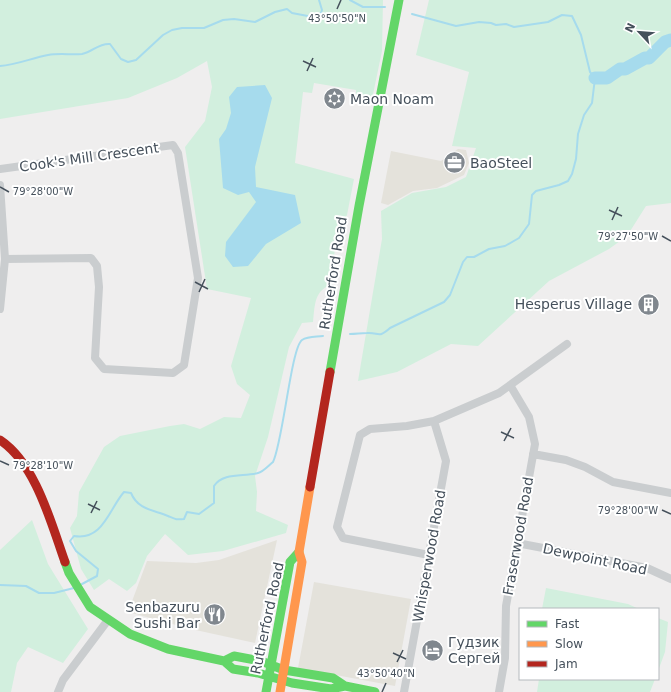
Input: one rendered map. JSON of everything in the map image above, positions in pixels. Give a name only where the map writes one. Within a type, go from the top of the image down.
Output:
[{"type":"main road","name":"Rutherford Road","points":[[280,692],[302,562],[299,552],[359,206],[399,0]]},
{"type":"main road","points":[[0,440],[6,444],[18,458],[36,485],[69,573],[90,606],[108,620],[130,634],[168,649],[224,661],[233,669],[331,689],[345,686]]},
{"type":"main road","name":"Rutherford Road","points":[[266,692],[290,562],[299,552]]},
{"type":"main road","points":[[224,661],[234,656],[261,661],[284,670],[333,678],[345,686],[375,692]]},
{"type":"street","name":"Cook's Mill Crescent","points":[[0,169],[173,145],[178,153],[198,278],[184,365],[173,373],[104,369],[96,358],[99,287],[97,266],[91,258],[5,259]]},
{"type":"street","points":[[0,185],[5,259],[0,309]]},
{"type":"street","points":[[429,555],[344,538],[337,527],[360,435],[370,429],[407,426],[434,421],[499,393],[567,344]]},
{"type":"street","name":"Fraserwood Road","points":[[499,692],[504,658],[506,606],[535,444],[529,417],[510,385]]},
{"type":"street","name":"Whisperwood Road","points":[[404,692],[446,462],[434,421]]},
{"type":"street","points":[[533,454],[566,460],[585,467],[612,482],[671,494]]},
{"type":"street","name":"Dewpoint Road","points":[[517,543],[647,568],[671,579]]},
{"type":"street","points":[[58,692],[63,680],[108,620]]},
{"type":"shaded area","points":[[458,149],[466,150],[469,163],[464,175],[437,188],[413,191],[388,205],[381,203],[391,151],[441,161]]},
{"type":"shaded area","points":[[277,540],[255,643],[191,629],[128,612],[147,561],[196,563],[219,560]]},
{"type":"shaded area","points":[[314,582],[411,599],[395,686],[298,668]]},
{"type":"green space","points":[[0,0],[383,0],[382,51],[371,104],[356,101],[356,90],[314,83],[312,93],[303,92],[295,163],[354,179],[347,215],[333,238],[335,242],[333,284],[322,290],[319,294],[315,304],[313,322],[302,323],[289,347],[268,437],[255,476],[257,492],[256,511],[288,525],[286,533],[223,551],[188,555],[165,534],[147,556],[136,583],[127,591],[109,579],[94,590],[81,569],[70,528],[77,516],[79,492],[104,447],[120,436],[184,424],[200,429],[224,417],[241,418],[250,395],[237,384],[231,366],[251,298],[207,289],[185,147],[205,121],[212,87],[207,61],[177,78],[128,98],[0,119]]},
{"type":"green space","points":[[429,0],[671,0],[671,203],[646,206],[627,236],[609,249],[549,281],[478,346],[451,344],[397,372],[358,381],[382,239],[381,211],[412,193],[446,187],[466,177],[476,148],[452,146],[469,72],[416,55]]},
{"type":"green space","points":[[32,520],[48,564],[88,629],[63,663],[28,647],[17,663],[11,692],[0,692],[0,550]]},
{"type":"green space","points":[[546,588],[628,604],[637,608],[542,608]]},
{"type":"green space","points":[[659,618],[668,622],[665,652],[659,668]]},
{"type":"green space","points":[[539,680],[655,680],[650,692],[537,692]]},
{"type":"water","points":[[265,85],[272,98],[255,167],[256,187],[295,195],[301,223],[266,244],[248,266],[233,267],[225,256],[226,242],[256,202],[249,192],[238,195],[223,188],[219,139],[226,129],[231,113],[229,97],[237,87]]},
{"type":"waterway","points":[[0,66],[48,55],[82,54],[106,44],[110,44],[121,59],[128,62],[136,60],[163,35],[172,30],[182,28],[204,28],[223,20],[234,19],[255,22],[275,12],[287,9],[292,13],[313,17],[321,13],[322,10],[319,0]]},
{"type":"waterway","points":[[350,0],[363,7],[385,7]]},
{"type":"waterway","points":[[350,334],[381,334],[390,328],[444,302],[450,295],[463,262],[467,257],[474,257],[489,249],[505,246],[519,238],[529,224],[532,195],[536,191],[568,181],[572,174],[576,159],[578,134],[584,115],[592,103],[595,78],[590,72],[581,35],[572,16],[562,15],[548,22],[514,27],[506,24],[496,25],[479,22],[456,26],[412,14]]},
{"type":"waterway","points":[[595,78],[607,78],[620,69],[625,69],[645,58],[649,58],[665,42],[671,40]]},
{"type":"waterway","points":[[82,584],[97,576],[98,569],[76,551],[70,541],[74,536],[92,534],[99,529],[124,492],[131,493],[134,499],[147,509],[176,519],[184,519],[187,512],[199,514],[214,503],[214,486],[218,482],[228,477],[260,472],[273,462],[277,451],[294,360],[298,347],[304,339],[323,336]]},
{"type":"waterway","points":[[0,585],[26,586],[39,593],[54,593],[74,588]]},
{"type":"traffic: fast","points":[[330,372],[359,206],[399,0]]},
{"type":"traffic: fast","points":[[266,692],[290,562],[299,552]]},
{"type":"traffic: fast","points":[[65,562],[69,573],[90,607],[130,634],[168,649],[224,661],[233,669],[258,673],[292,683],[331,689],[345,686]]},
{"type":"traffic: fast","points":[[224,661],[234,656],[261,661],[284,670],[333,678],[345,686],[375,692]]},
{"type":"traffic: slow","points":[[280,692],[302,562],[299,552],[310,487]]},
{"type":"traffic: jam","points":[[310,487],[330,372]]},
{"type":"traffic: jam","points":[[0,440],[13,451],[33,479],[48,513],[65,562]]},
{"type":"place","name":"Maon Noam","points":[[334,99]]},
{"type":"place","name":"BaoSteel","points":[[455,163]]},
{"type":"place","name":"Hesperus Village","points":[[648,304]]},
{"type":"place","name":"Senbazuru Sushi Bar","points":[[215,615]]},
{"type":"place","name":"Гудзик Сергей","points":[[432,650]]}]
